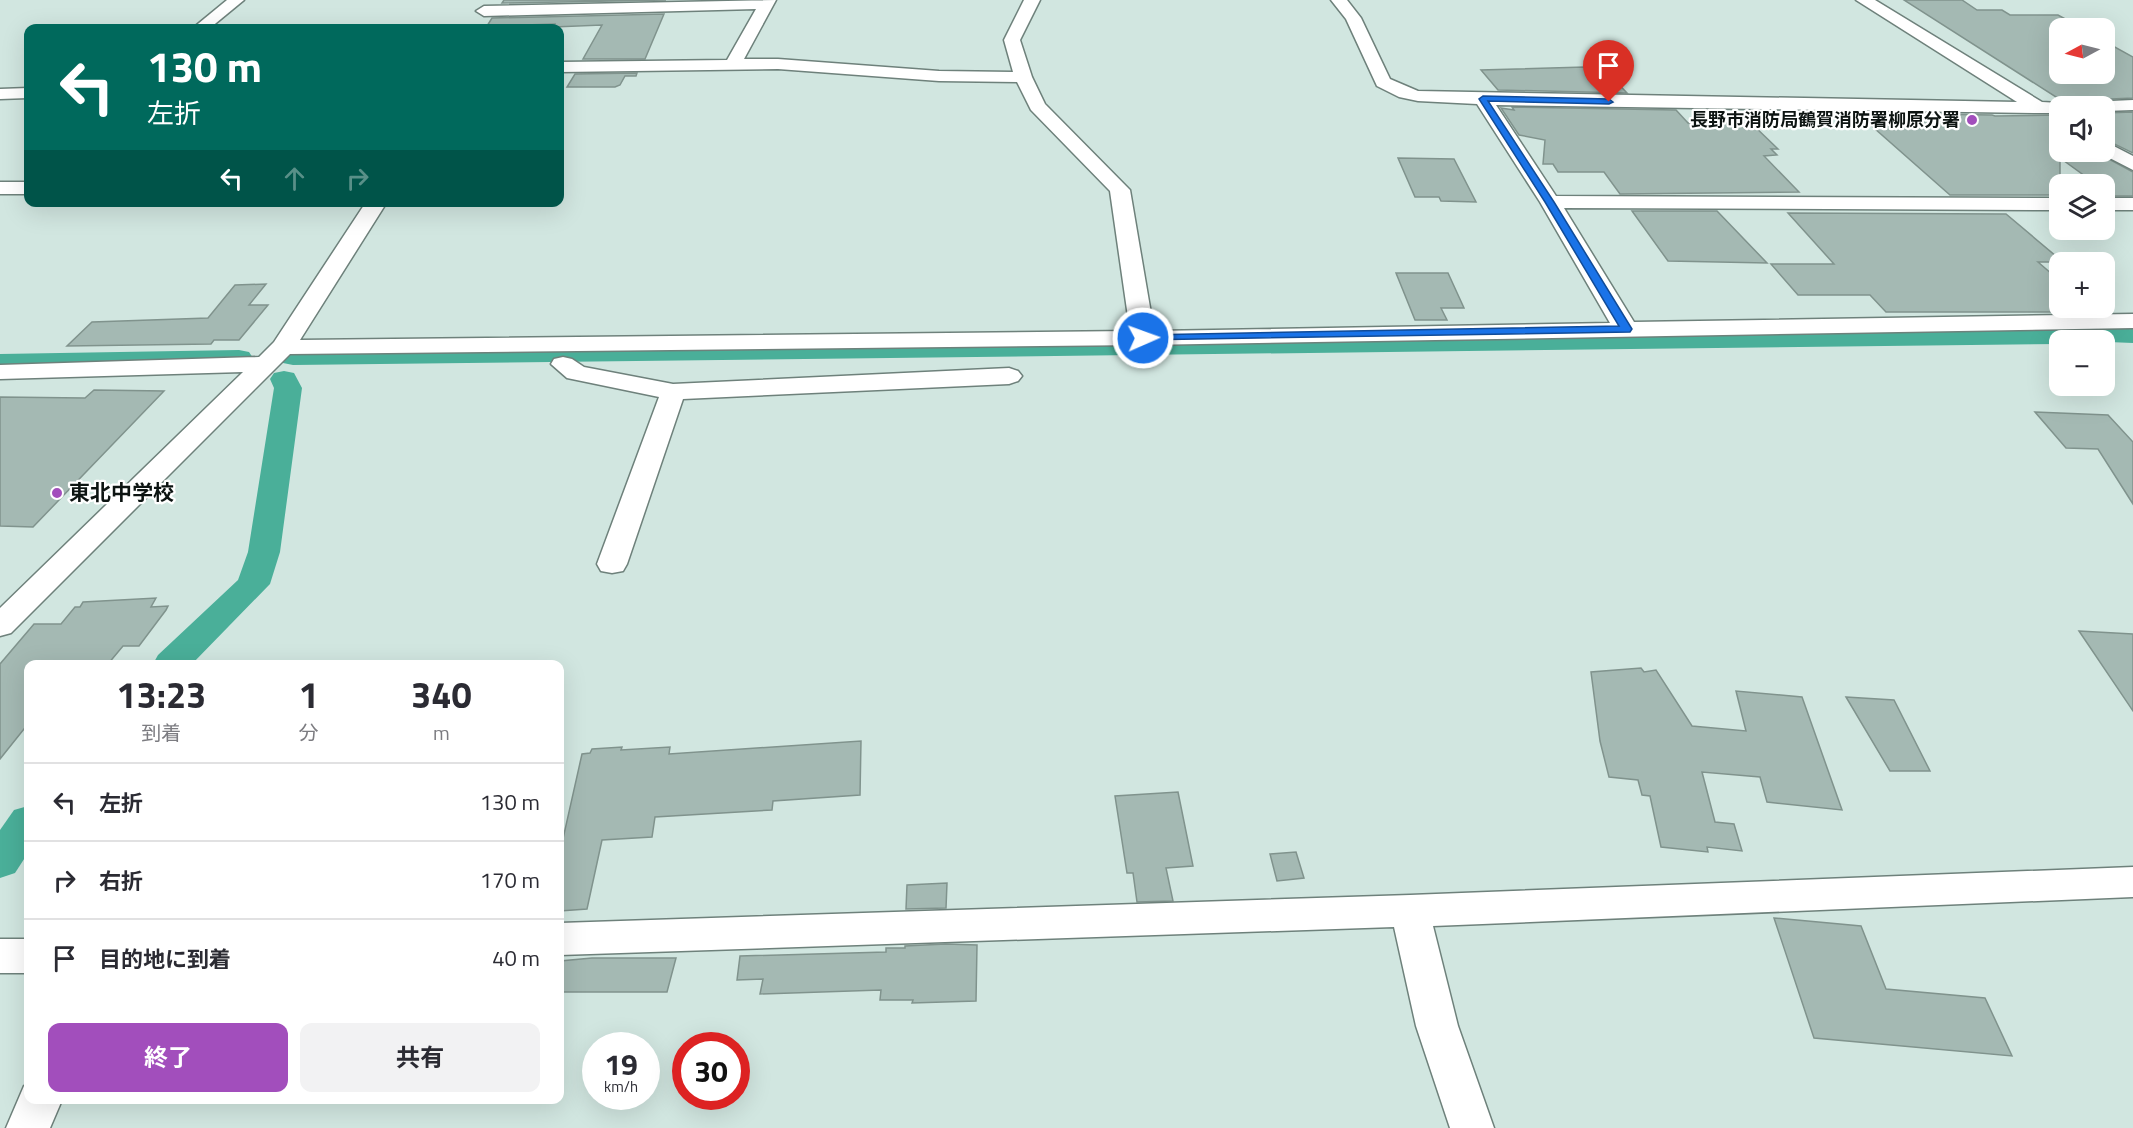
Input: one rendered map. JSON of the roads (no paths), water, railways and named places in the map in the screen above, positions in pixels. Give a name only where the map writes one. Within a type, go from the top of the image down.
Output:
[{"type":"street","points":[[206,24],[236,0]]},
{"type":"street","points":[[1032,0],[1012,40],[1023,77],[1037,106],[1120,190],[1143,338]]},
{"type":"street","points":[[1339,0],[1353,18],[1383,82],[1392,89],[1424,96],[1483,99],[2049,108]]},
{"type":"street","points":[[1864,0],[2049,113]]},
{"type":"street","points":[[476,24],[488,5],[767,2],[733,64]]},
{"type":"street","points":[[564,66],[733,64],[821,66],[939,76],[1023,77]]},
{"type":"street","points":[[0,94],[24,93]]},
{"type":"street","points":[[1483,99],[1550,202],[1626,329]]},
{"type":"street","points":[[2115,105],[2133,105]]},
{"type":"street","points":[[2115,153],[2133,164]]},
{"type":"street","points":[[0,188],[24,188]]},
{"type":"street","points":[[1550,202],[2049,204]]},
{"type":"street","points":[[2115,204],[2133,204]]},
{"type":"street","points":[[0,626],[274,356],[373,207]]},
{"type":"street","points":[[0,372],[274,356],[1218,335],[2133,321]]},
{"type":"street","points":[[563,364],[576,374],[673,392],[1009,376]]},
{"type":"street","points":[[612,564],[673,392]]},
{"type":"street","points":[[564,939],[1410,911],[2133,882]]},
{"type":"street","points":[[1410,911],[1437,1026],[1472,1128]]},
{"type":"street","points":[[0,956],[24,956]]},
{"type":"street","points":[[28,1128],[38,1104]]},
{"type":"waterway","points":[[293,357],[2133,335]]},
{"type":"waterway","points":[[0,362],[239,358]]},
{"type":"waterway","points":[[175,660],[253,584],[264,552],[288,388],[284,379]]},
{"type":"waterway","points":[[0,862],[24,827]]},
{"type":"place","name":"長野市消防局鶴賀消防署柳原分署","points":[[1972,120]]},
{"type":"place","name":"東北中学校","points":[[57,493]]}]
